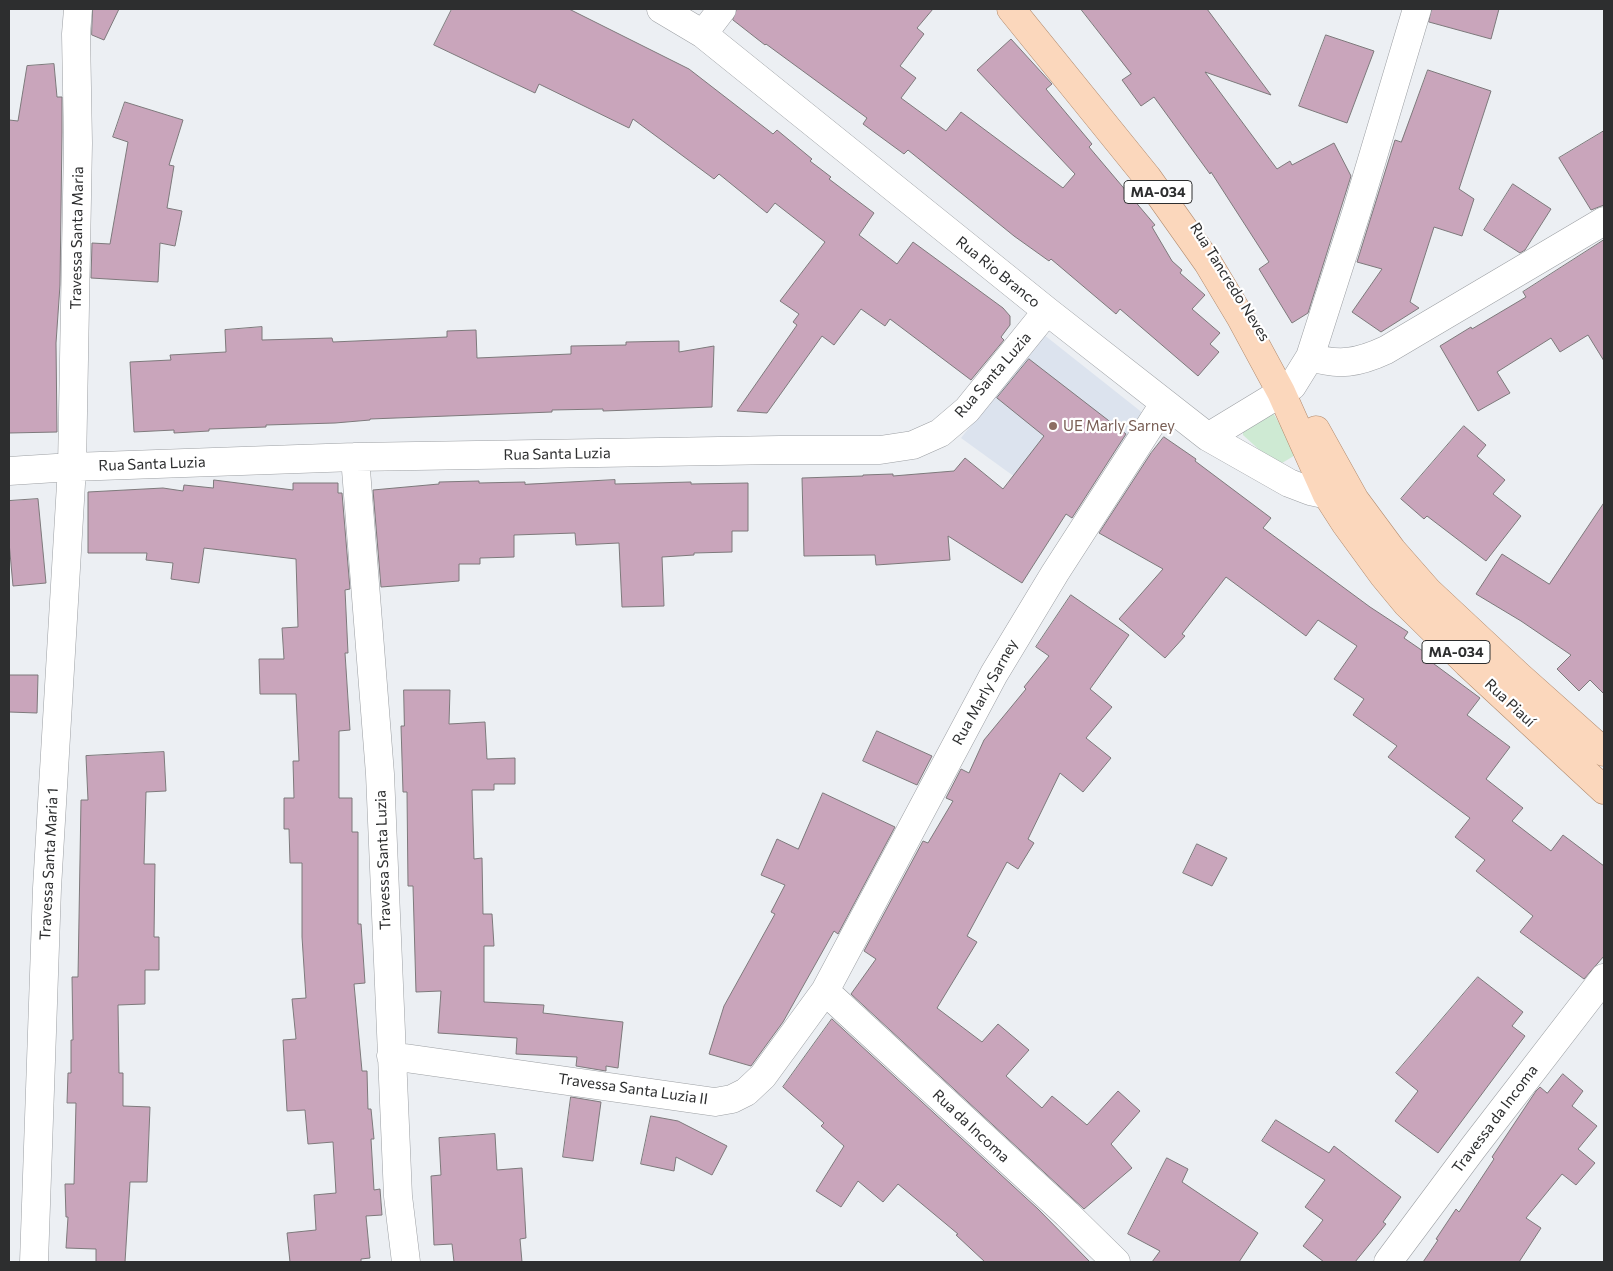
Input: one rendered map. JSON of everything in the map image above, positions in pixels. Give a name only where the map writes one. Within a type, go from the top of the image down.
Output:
[{"type":"main road","name":"Rua Tancredo Neves","points":[[1011,9],[1147,177],[1203,255],[1355,500]]},
{"type":"main road","name":"Rua Tancredo Neves","points":[[1026,9],[1156,170],[1218,256],[1252,312],[1286,389],[1328,496]]},
{"type":"main road","name":"Rua Piauí","points":[[1328,496],[1363,549],[1407,604],[1467,663],[1604,790]]},
{"type":"main road","name":"Rua Piauí","points":[[1355,500],[1392,550],[1428,590],[1512,670],[1604,752]]},
{"type":"street","name":"Travessa Santa Maria","points":[[72,467],[77,229],[76,34],[78,9]]},
{"type":"street","name":"Rua Rio Branco","points":[[661,9],[703,34],[1047,312],[1208,437],[1289,483],[1328,496],[1355,500]]},
{"type":"street","points":[[703,34],[722,9]]},
{"type":"street","points":[[1208,437],[1286,389],[1310,357],[1418,9]]},
{"type":"street","points":[[1310,357],[1324,362],[1353,362],[1367,359],[1380,353],[1604,221]]},
{"type":"street","name":"Rua Santa Luzia","points":[[9,471],[356,457],[760,450],[880,450],[913,445],[940,433],[968,410],[1047,312]]},
{"type":"street","name":"Rua Marly Sarney","points":[[825,991],[994,674],[1055,573],[1164,404]]},
{"type":"street","name":"Travessa Santa Luzia","points":[[356,457],[380,774],[398,1196],[406,1262]]},
{"type":"street","name":"Travessa Santa Maria 1","points":[[34,1262],[47,888],[72,467]]},
{"type":"street","name":"Travessa da Incoma","points":[[1388,1262],[1604,978]]},
{"type":"street","name":"Travessa Santa Luzia II","points":[[391,1056],[622,1087],[715,1102],[732,1099],[746,1092],[763,1076],[825,991]]},
{"type":"street","name":"Rua da Incoma","points":[[825,991],[1067,1214],[1116,1262]]},
{"type":"shaded area","name":"UE Marly Sarney","points":[[1043,334],[1144,414],[1066,514],[961,438]]},
{"type":"green space","points":[[1272,411],[1297,454],[1277,466],[1243,435],[1243,428]]},
{"type":"building","points":[[93,9],[119,9],[104,40],[92,35]]},
{"type":"building","points":[[452,9],[569,9],[689,69],[773,134],[777,130],[812,159],[810,161],[831,177],[829,179],[874,213],[859,235],[897,264],[913,242],[1003,308],[1010,316],[1010,325],[1001,337],[1004,340],[971,380],[890,319],[885,326],[861,309],[834,345],[822,336],[767,413],[737,411],[797,325],[793,322],[799,314],[780,301],[825,242],[775,203],[767,213],[719,174],[714,179],[633,119],[629,128],[539,84],[535,93],[434,45]]},
{"type":"building","points":[[737,9],[933,9],[917,28],[924,34],[900,66],[916,78],[901,98],[946,131],[961,112],[1063,188],[1075,174],[977,70],[1011,39],[1052,84],[1046,89],[1092,144],[1089,147],[1155,225],[1152,227],[1172,261],[1182,270],[1180,273],[1205,295],[1192,309],[1220,333],[1210,344],[1219,352],[1198,376],[1120,309],[1116,314],[1051,259],[1049,261],[1014,236],[908,150],[904,154],[863,124],[867,118],[733,20]]},
{"type":"building","points":[[1081,9],[1207,9],[1271,95],[1205,72],[1277,169],[1290,161],[1292,165],[1334,143],[1351,176],[1308,313],[1292,323],[1259,269],[1269,262],[1211,172],[1210,174],[1154,97],[1141,106],[1122,80],[1131,74]]},
{"type":"building","points":[[1432,9],[1499,9],[1491,39],[1429,22]]},
{"type":"building","points":[[1326,35],[1374,51],[1347,123],[1299,106]]},
{"type":"building","points":[[54,64],[57,97],[62,97],[60,285],[56,343],[57,432],[9,433],[9,120],[18,121],[27,66]]},
{"type":"building","points":[[1428,70],[1491,91],[1459,189],[1474,199],[1462,236],[1434,227],[1410,302],[1419,308],[1381,332],[1352,312],[1382,269],[1357,262],[1395,140],[1401,142]]},
{"type":"building","points":[[125,102],[183,120],[169,165],[174,166],[167,208],[182,211],[175,246],[160,243],[158,282],[91,278],[92,243],[110,244],[128,142],[113,137]]},
{"type":"building","points":[[1604,131],[1604,205],[1591,210],[1559,158]]},
{"type":"building","points":[[1513,184],[1551,209],[1525,250],[1520,253],[1484,230]]},
{"type":"building","points":[[1604,240],[1604,361],[1588,335],[1560,352],[1551,338],[1497,372],[1510,393],[1478,411],[1440,346],[1526,297],[1523,292]]},
{"type":"building","points":[[262,327],[262,340],[332,338],[333,342],[447,337],[447,331],[476,330],[477,358],[571,354],[571,346],[626,345],[626,342],[679,341],[679,352],[714,346],[712,407],[603,411],[603,409],[552,410],[552,412],[266,425],[266,427],[209,429],[209,431],[174,433],[174,430],[134,432],[130,362],[171,360],[170,355],[226,352],[225,330]]},
{"type":"building","points":[[1029,359],[1126,434],[1072,518],[1066,514],[1022,583],[948,536],[950,560],[876,565],[875,555],[804,556],[802,478],[893,474],[893,476],[954,471],[965,458],[1003,489],[1044,436],[997,398]]},
{"type":"building","points":[[1464,426],[1486,445],[1477,456],[1505,480],[1493,494],[1521,516],[1486,561],[1427,516],[1424,519],[1401,499]]},
{"type":"building","points":[[1164,437],[1196,459],[1195,461],[1271,518],[1263,528],[1370,607],[1408,632],[1404,638],[1433,658],[1430,661],[1480,698],[1467,715],[1510,747],[1486,779],[1523,808],[1512,821],[1551,851],[1563,835],[1604,866],[1604,956],[1584,979],[1520,932],[1533,916],[1476,871],[1485,860],[1455,837],[1470,818],[1388,757],[1397,746],[1353,715],[1364,699],[1334,679],[1357,646],[1318,620],[1306,636],[1226,577],[1182,634],[1185,636],[1165,658],[1119,619],[1163,569],[1099,533],[1151,453]]},
{"type":"building","points":[[214,480],[293,490],[293,483],[338,483],[338,493],[342,493],[350,589],[345,590],[348,653],[345,653],[350,730],[339,731],[339,798],[352,798],[352,832],[358,832],[358,924],[361,924],[365,983],[354,984],[362,1071],[367,1071],[368,1109],[371,1109],[374,1139],[371,1139],[374,1190],[380,1189],[382,1215],[366,1216],[370,1258],[361,1259],[361,1262],[290,1262],[287,1233],[316,1230],[314,1195],[336,1193],[333,1142],[308,1144],[305,1110],[287,1111],[283,1040],[296,1039],[292,999],[306,998],[302,937],[302,863],[290,863],[289,829],[284,829],[284,798],[294,798],[293,761],[299,761],[296,694],[260,694],[259,659],[284,659],[282,628],[298,627],[296,559],[204,548],[199,583],[171,579],[173,563],[146,560],[147,553],[88,553],[88,492],[163,488],[183,491],[184,485],[213,488]]},
{"type":"building","points":[[615,480],[615,484],[748,483],[748,531],[732,531],[732,552],[694,553],[694,555],[662,557],[664,606],[622,607],[619,543],[576,545],[575,533],[514,535],[514,557],[480,558],[480,564],[459,564],[459,581],[381,587],[373,490],[439,484],[439,482],[525,482],[525,484]]},
{"type":"building","points":[[38,499],[46,583],[13,586],[9,542],[9,501]]},
{"type":"building","points":[[1604,503],[1604,694],[1590,680],[1579,691],[1557,669],[1571,655],[1521,621],[1476,594],[1502,554],[1549,584]]},
{"type":"building","points":[[1071,595],[1129,635],[1090,689],[1112,707],[1086,738],[1111,758],[1083,792],[1060,773],[1028,839],[1034,843],[1018,869],[1007,862],[967,936],[977,942],[937,1008],[982,1042],[998,1024],[1029,1050],[1006,1076],[1042,1108],[1052,1096],[1087,1125],[1118,1091],[1140,1111],[1111,1144],[1132,1168],[1084,1209],[851,994],[876,959],[864,951],[923,841],[928,843],[953,801],[946,798],[961,769],[969,773],[984,740],[1026,689],[1024,687],[1049,656],[1036,647]]},
{"type":"building","points":[[9,675],[38,675],[37,713],[9,712]]},
{"type":"building","points":[[404,690],[450,690],[449,724],[485,722],[487,759],[515,758],[515,784],[494,784],[494,790],[472,790],[474,859],[482,858],[483,914],[492,914],[494,946],[484,946],[484,1002],[544,1005],[543,1013],[623,1022],[618,1068],[606,1066],[606,1071],[576,1066],[577,1057],[516,1054],[517,1038],[438,1033],[441,991],[416,992],[413,886],[408,886],[407,792],[403,792],[401,726],[404,726]]},
{"type":"building","points":[[877,731],[932,756],[917,785],[863,761]]},
{"type":"building","points":[[164,752],[166,791],[146,792],[144,864],[155,864],[154,937],[159,937],[159,970],[145,970],[145,1004],[118,1005],[119,1073],[123,1073],[123,1106],[150,1107],[147,1182],[130,1182],[125,1262],[96,1262],[96,1249],[66,1248],[68,1217],[66,1217],[65,1184],[74,1184],[76,1103],[67,1103],[68,1073],[71,1073],[71,1040],[73,1040],[72,977],[78,977],[81,800],[88,800],[86,756]]},
{"type":"building","points":[[823,793],[895,827],[838,934],[834,931],[783,1022],[751,1066],[709,1054],[724,1006],[775,914],[771,912],[785,885],[761,875],[777,839],[798,849]]},
{"type":"building","points":[[1197,844],[1227,858],[1212,886],[1183,873]]},
{"type":"building","points":[[1478,977],[1523,1012],[1512,1026],[1525,1036],[1438,1153],[1395,1121],[1418,1091],[1396,1073]]},
{"type":"building","points":[[832,1019],[1038,1209],[1090,1262],[985,1262],[956,1235],[958,1234],[898,1184],[883,1202],[858,1181],[841,1207],[816,1191],[844,1146],[821,1126],[824,1123],[783,1087]]},
{"type":"building","points":[[1563,1074],[1583,1091],[1572,1106],[1597,1126],[1578,1149],[1595,1163],[1576,1185],[1562,1174],[1526,1218],[1541,1228],[1519,1262],[1423,1262],[1456,1209],[1459,1212],[1494,1159],[1492,1157],[1536,1091],[1540,1087],[1547,1093]]},
{"type":"building","points":[[571,1097],[601,1102],[593,1161],[563,1157]]},
{"type":"building","points":[[651,1116],[678,1121],[727,1146],[712,1175],[676,1157],[674,1171],[641,1164]]},
{"type":"building","points":[[1276,1120],[1329,1153],[1334,1146],[1401,1197],[1383,1222],[1386,1224],[1355,1262],[1324,1262],[1303,1246],[1323,1220],[1305,1207],[1325,1180],[1262,1141]]},
{"type":"building","points":[[495,1134],[497,1170],[522,1168],[526,1238],[520,1239],[522,1262],[454,1262],[452,1244],[434,1245],[431,1176],[441,1175],[439,1138]]},
{"type":"building","points":[[1167,1158],[1188,1169],[1182,1182],[1258,1233],[1239,1262],[1152,1262],[1160,1251],[1128,1234]]},
{"type":"place","name":"UE Marly Sarney","points":[[1053,426]]}]
